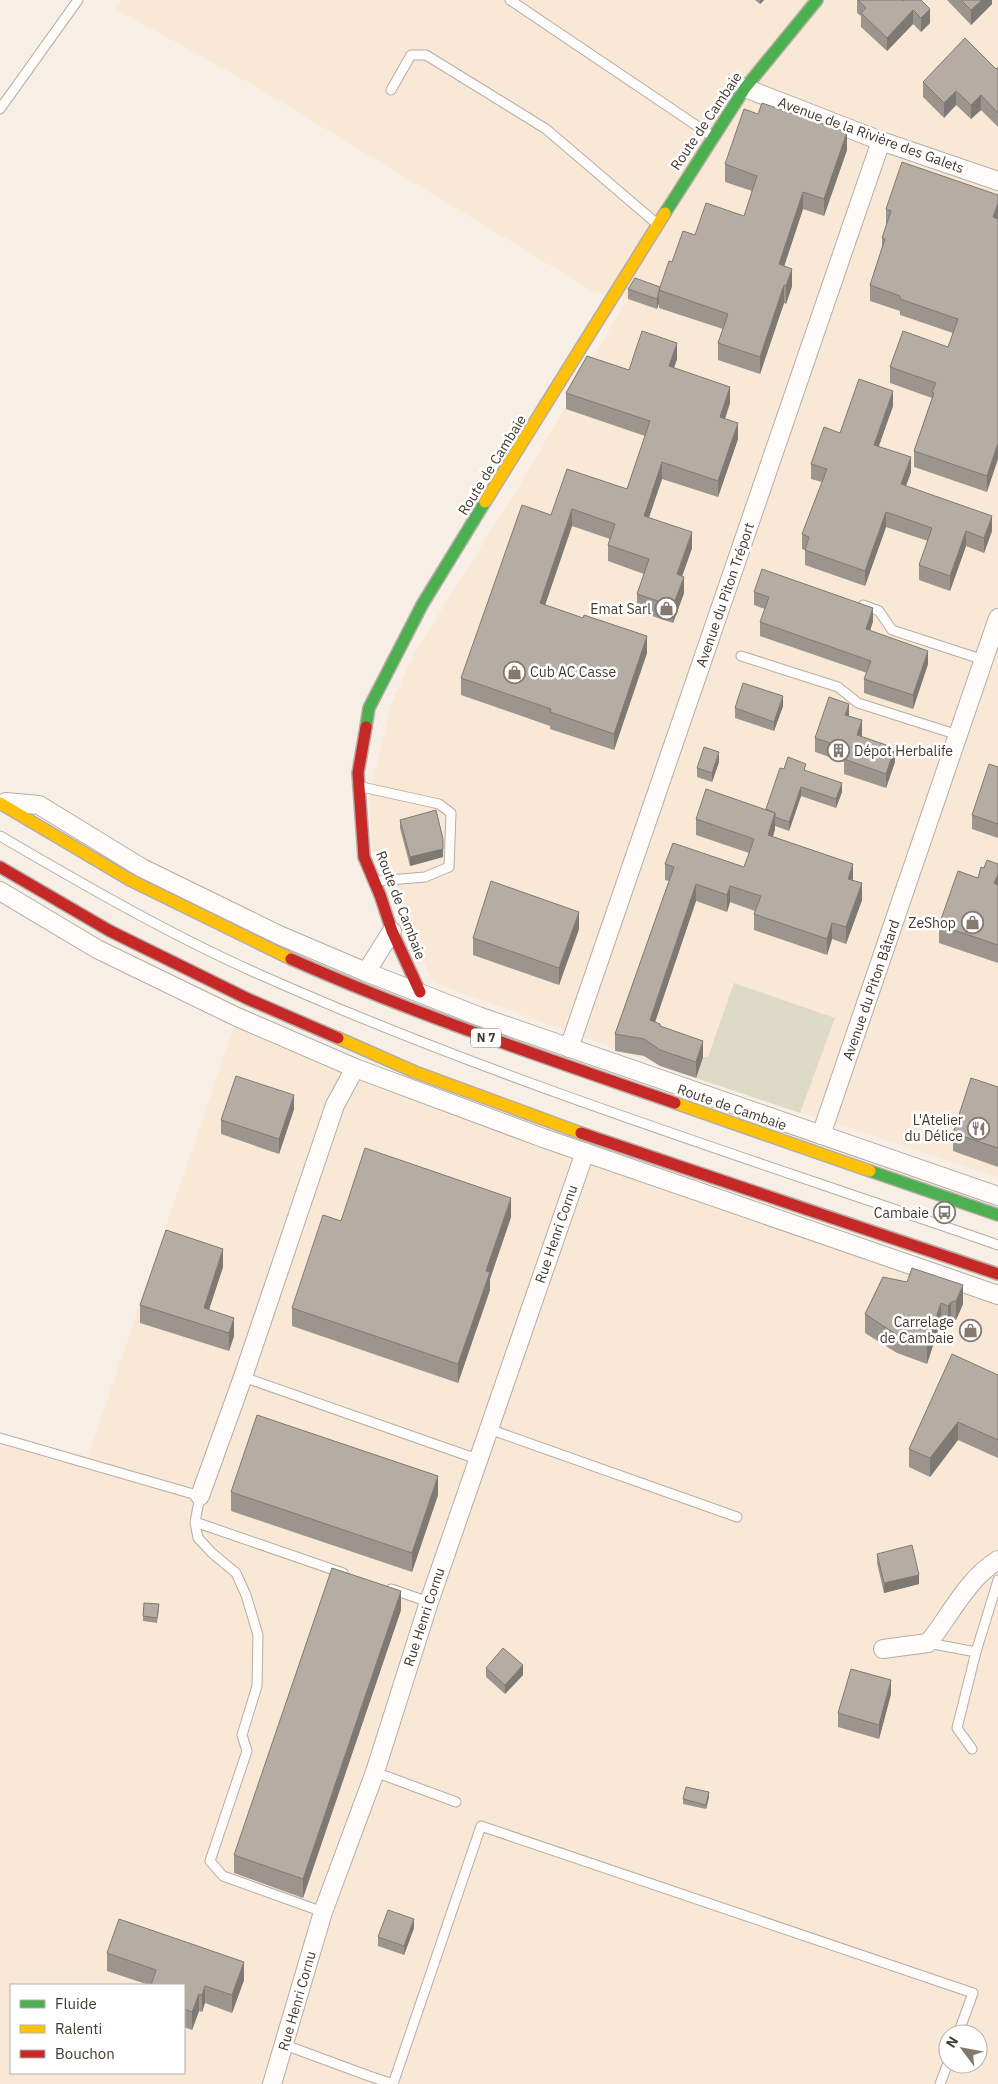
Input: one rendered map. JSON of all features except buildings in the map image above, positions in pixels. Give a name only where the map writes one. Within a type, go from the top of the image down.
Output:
[{"type":"main road","name":"Route de Cambaie","points":[[420,992],[392,931],[364,857],[358,773],[369,708],[422,605],[712,136],[745,88],[817,0]]},
{"type":"main road","name":"Route de Cambaie","points":[[0,802],[130,880],[277,953],[349,985],[487,1038],[998,1215]]},
{"type":"main road","points":[[0,867],[110,931],[248,999],[415,1072],[555,1124],[998,1274]]},
{"type":"street","name":"Avenue de la Rivière des Galets","points":[[745,88],[881,141],[998,181]]},
{"type":"street","name":"Avenue du Piton Tréport","points":[[569,1048],[881,141]]},
{"type":"street","name":"Avenue du Piton Bâtard","points":[[821,1135],[998,618]]},
{"type":"street","points":[[0,802],[38,805],[142,868],[280,935],[366,972],[478,1016],[998,1196]]},
{"type":"street","points":[[0,891],[97,949],[238,1017],[355,1068],[543,1138],[998,1295]]},
{"type":"street","points":[[366,972],[392,931]]},
{"type":"street","points":[[200,1496],[243,1377],[335,1106],[355,1068]]},
{"type":"street","name":"Rue Henri Cornu","points":[[272,2084],[323,1912],[375,1772],[477,1459],[585,1152]]},
{"type":"street","points":[[883,1649],[928,1643],[941,1627],[957,1600],[986,1568],[998,1560]]},
{"type":"lane","points":[[0,109],[78,0]]},
{"type":"lane","points":[[510,0],[712,136]]},
{"type":"lane","points":[[391,90],[412,55],[426,55],[546,129],[658,224]]},
{"type":"lane","points":[[853,602],[879,611],[892,630],[984,660]]},
{"type":"lane","points":[[741,656],[838,687],[858,703],[958,735]]},
{"type":"lane","points":[[359,786],[439,804],[451,813],[449,867],[425,877],[374,881]]},
{"type":"lane","points":[[0,836],[114,903],[261,975],[384,1028],[528,1083],[998,1245]]},
{"type":"lane","points":[[243,1377],[477,1459]]},
{"type":"lane","points":[[488,1428],[737,1517]]},
{"type":"lane","points":[[0,1438],[200,1496],[195,1522],[198,1538],[212,1553],[236,1573],[246,1595],[258,1635],[257,1686],[242,1736],[247,1751],[210,1861],[223,1876],[323,1912]]},
{"type":"lane","points":[[195,1522],[354,1576]]},
{"type":"lane","points":[[972,1749],[957,1728],[976,1652],[998,1580]]},
{"type":"lane","points":[[382,1586],[429,1602]]},
{"type":"lane","points":[[928,1643],[976,1652]]},
{"type":"lane","points":[[375,1772],[456,1802]]},
{"type":"lane","points":[[285,2045],[393,2084],[481,1826],[972,1993],[961,2024]]},
{"type":"shaded area","points":[[121,0],[998,0],[998,1177],[696,1078],[434,983],[386,886],[372,847],[369,796],[392,702],[415,652],[529,470],[627,299],[594,292],[253,85],[114,8]]},
{"type":"shaded area","points":[[734,983],[835,1018],[800,1113],[696,1078],[703,1057],[708,1057]]},
{"type":"shaded area","points":[[237,1017],[998,1294],[998,2084],[0,2084],[0,1438],[86,1463]]},
{"type":"traffic: fast","points":[[665,213],[745,88],[817,0]]},
{"type":"traffic: fast","points":[[366,727],[369,708],[422,605],[485,502]]},
{"type":"traffic: fast","points":[[870,1171],[998,1215]]},
{"type":"traffic: slow","points":[[485,502],[665,213]]},
{"type":"traffic: slow","points":[[0,803],[130,880],[291,959]]},
{"type":"traffic: slow","points":[[338,1038],[415,1072],[581,1133]]},
{"type":"traffic: slow","points":[[675,1103],[870,1171]]},
{"type":"traffic: jam","points":[[366,727],[358,773],[364,857],[380,895],[392,931],[420,992]]},
{"type":"traffic: jam","points":[[0,867],[110,931],[248,999],[338,1038]]},
{"type":"traffic: jam","points":[[291,959],[433,1017],[675,1103]]},
{"type":"traffic: jam","points":[[581,1133],[998,1274]]},
{"type":"place","name":"Emat Sarl","points":[[667,609]]},
{"type":"place","name":"Cub AC Casse","points":[[514,672]]},
{"type":"place","name":"Dépot Herbalife","points":[[838,751]]},
{"type":"place","name":"ZeShop","points":[[972,923]]},
{"type":"place","name":"L'Atelier du Délice","points":[[979,1128]]},
{"type":"place","name":"Cambaie","points":[[945,1213]]},
{"type":"place","name":"Carrelage de Cambaie","points":[[970,1330]]}]
